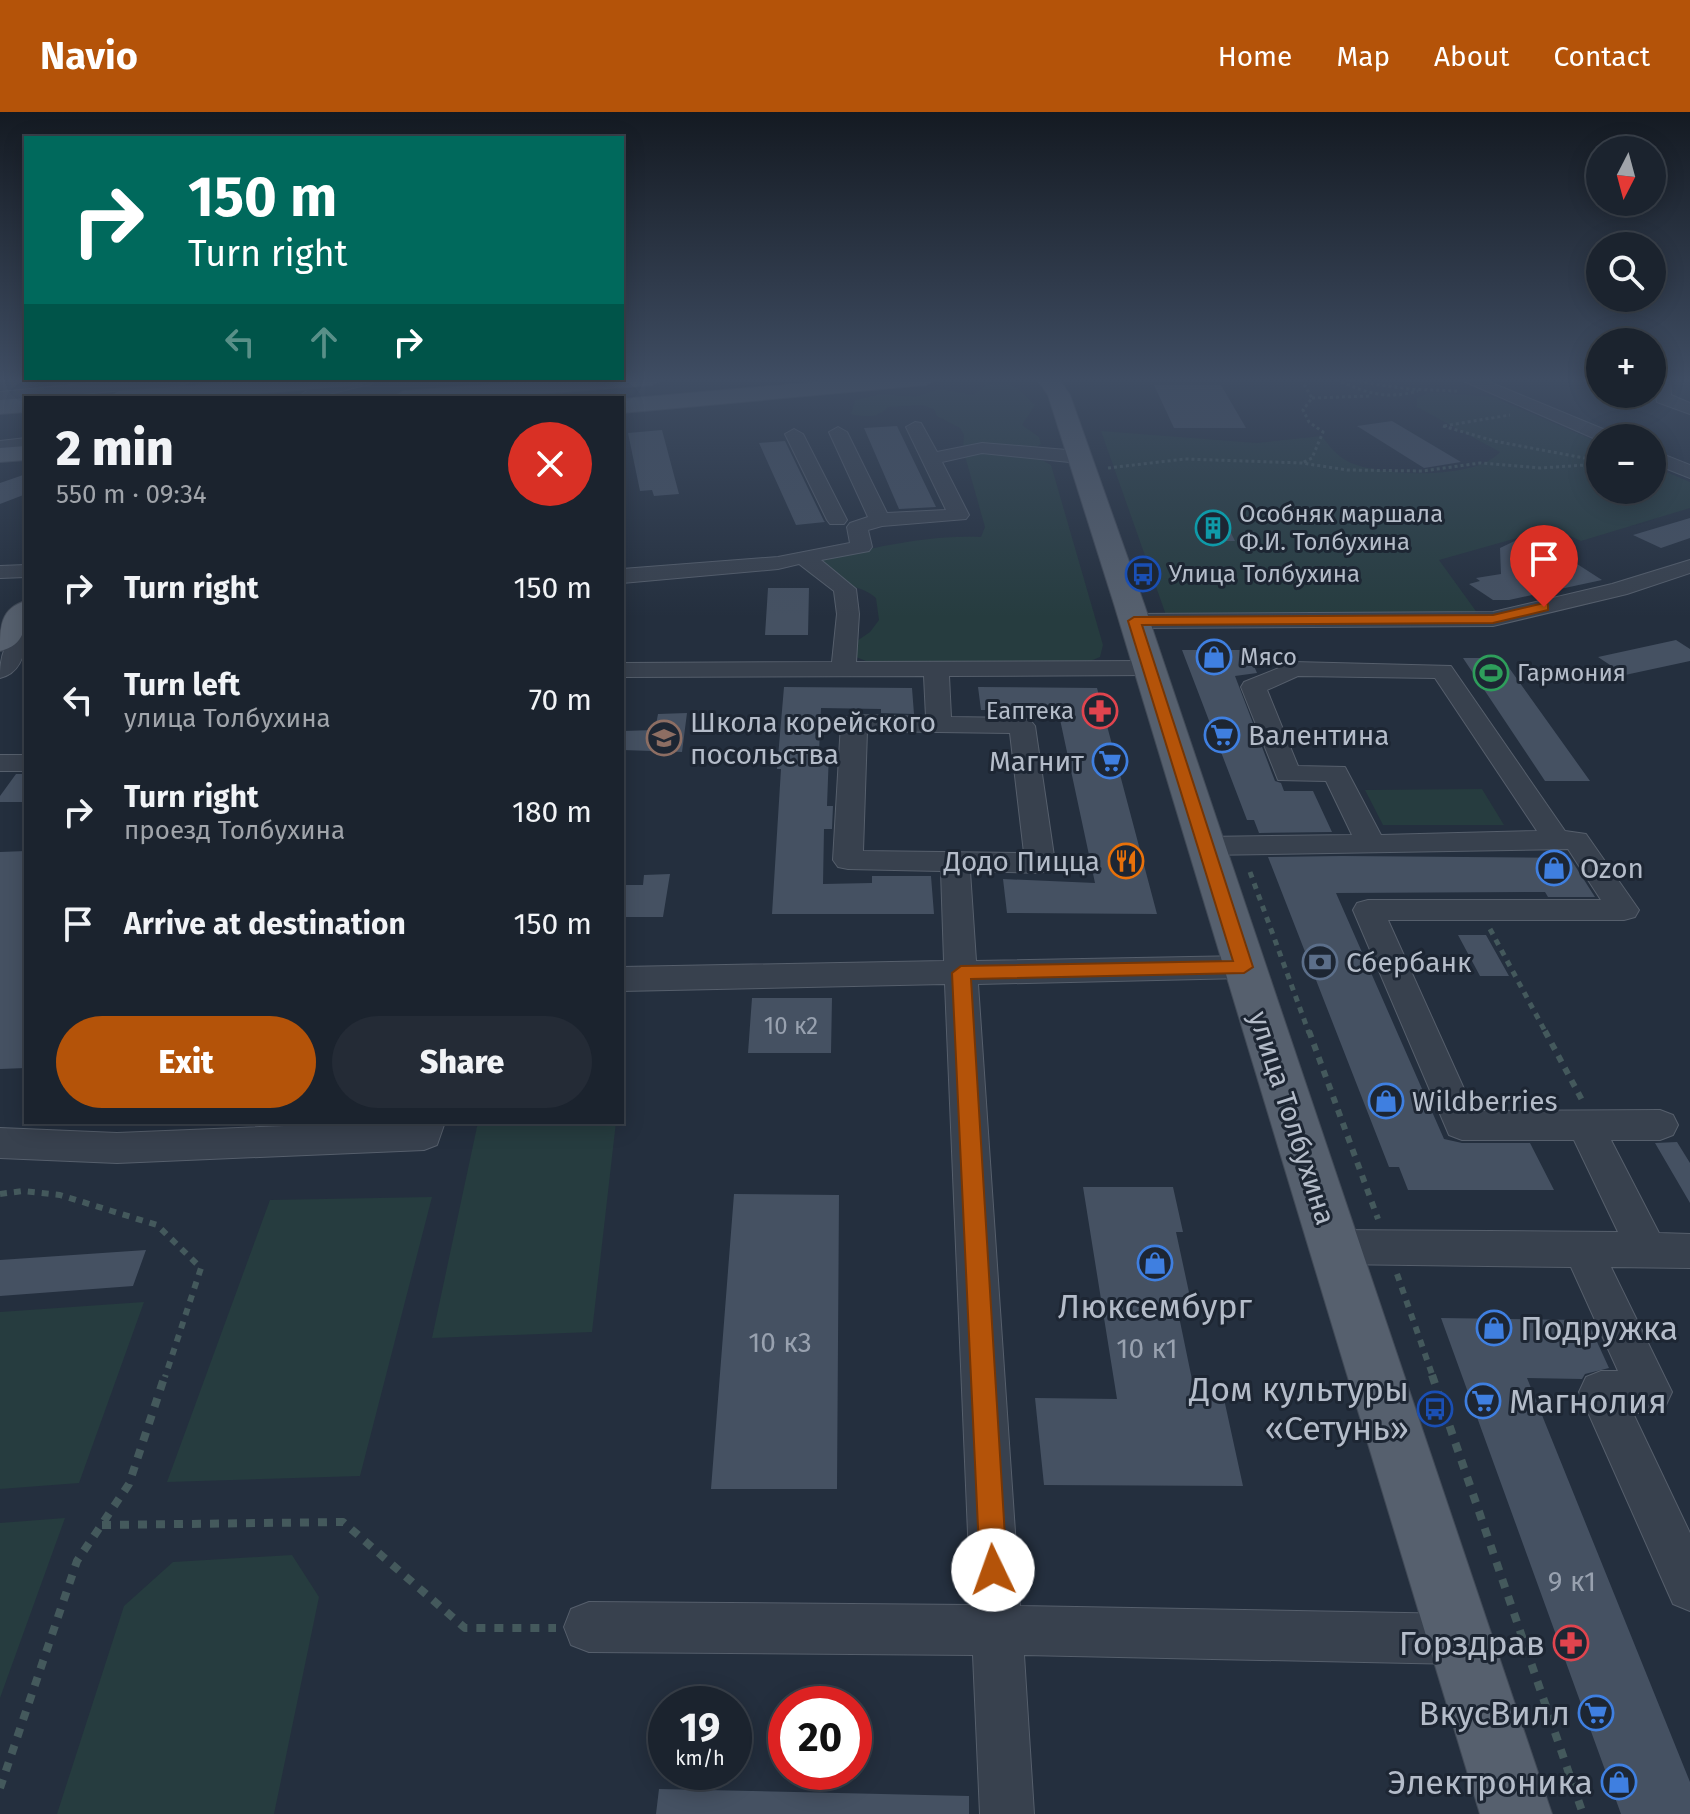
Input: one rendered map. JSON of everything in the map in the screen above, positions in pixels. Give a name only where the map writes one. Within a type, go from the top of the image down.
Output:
[{"type":"main road","name":"улица Толбухина","points":[[1079,458],[1516,1814]]},
{"type":"street","points":[[806,458],[837,520]]},
{"type":"street","points":[[851,458],[880,520]]},
{"type":"street","points":[[624,576],[778,563],[862,547],[857,527],[880,520],[959,515],[931,458]]},
{"type":"street","points":[[1666,462],[1690,472]]},
{"type":"street","points":[[803,557],[845,589],[848,614],[843,671]]},
{"type":"street","points":[[624,670],[936,670],[1141,644],[1391,621],[1493,619],[1619,589],[1690,566]]},
{"type":"street","points":[[0,572],[24,571]]},
{"type":"street","points":[[1391,621],[1422,670]]},
{"type":"street","points":[[0,671],[13,628]]},
{"type":"street","points":[[1371,844],[1335,773],[1288,774],[1253,687],[1294,669],[1442,671],[1557,840]]},
{"type":"street","points":[[936,670],[939,725]]},
{"type":"street","points":[[854,723],[1022,726],[1040,863],[955,862],[848,860],[854,723]]},
{"type":"street","points":[[0,763],[24,763]]},
{"type":"street","points":[[1204,846],[1576,840],[1624,910],[1368,910],[1462,1125],[1660,1125]]},
{"type":"street","points":[[955,862],[1007,1814]]},
{"type":"street","points":[[624,979],[1244,967]]},
{"type":"street","points":[[0,1143],[117,1148],[409,1136],[424,1135],[427,1124]]},
{"type":"street","points":[[1590,1126],[1647,1250]]},
{"type":"street","points":[[1333,1247],[1690,1251]]},
{"type":"street","points":[[1583,1250],[1650,1392],[1601,1392],[1690,1587]]},
{"type":"street","points":[[589,1627],[997,1630],[1459,1639]]},
{"type":"path","points":[[1302,463],[1311,458]]},
{"type":"path","points":[[1103,469],[1185,459],[1302,463],[1347,470],[1423,471],[1480,463],[1540,468],[1586,463]]},
{"type":"path","points":[[1480,912],[1590,1126]]},
{"type":"path","points":[[0,1194],[23,1191],[60,1195],[157,1225],[201,1268],[129,1484],[77,1561],[0,1788]]},
{"type":"path","points":[[101,1525],[343,1522],[465,1628],[589,1627]]},
{"type":"green space","points":[[966,458],[1039,458],[1051,465],[1103,645],[1100,657],[1088,662],[871,663],[851,655],[854,643],[870,632],[879,620],[876,598],[857,588],[816,578],[801,563],[913,541],[981,537],[985,527]]},
{"type":"green space","points":[[1111,458],[1343,458],[1364,467],[1405,473],[1471,467],[1491,458],[1586,458],[1586,504],[1666,504],[1666,472],[1690,482],[1690,508],[1581,541],[1553,528],[1439,560],[1478,614],[1166,615]]},
{"type":"green space","points":[[1482,789],[1504,825],[1383,825],[1365,790]]},
{"type":"green space","points":[[478,1124],[616,1124],[592,1332],[432,1338]]},
{"type":"green space","points":[[432,1197],[360,1476],[167,1482],[270,1200]]},
{"type":"green space","points":[[144,1302],[79,1483],[0,1489],[0,1312]]},
{"type":"green space","points":[[65,1518],[0,1698],[0,1523]]},
{"type":"green space","points":[[292,1555],[319,1597],[274,1814],[57,1814],[124,1606],[173,1562]]},
{"type":"building","points":[[633,458],[670,458],[679,494],[654,496],[652,490],[640,491]]},
{"type":"building","points":[[766,458],[794,458],[825,522],[796,525]]},
{"type":"building","points":[[877,458],[913,458],[936,507],[899,509]]},
{"type":"building","points":[[1409,458],[1455,458],[1461,462],[1424,468]]},
{"type":"building","points":[[24,475],[24,495],[0,504],[0,483]]},
{"type":"building","points":[[1690,518],[1690,538],[1661,548],[1633,535]]},
{"type":"building","points":[[1225,521],[1235,541],[1210,541],[1200,522]]},
{"type":"building","points":[[1523,537],[1564,564],[1574,562],[1602,580],[1509,600],[1493,600],[1469,584],[1480,581],[1476,578],[1501,574],[1500,548]]},
{"type":"building","points":[[768,588],[809,588],[808,635],[765,635]]},
{"type":"building","points":[[1676,640],[1690,649],[1690,661],[1625,675],[1598,657]]},
{"type":"building","points":[[1182,650],[1247,650],[1257,673],[1235,676],[1275,781],[1281,783],[1284,791],[1313,791],[1332,832],[1259,833],[1254,820],[1247,820]]},
{"type":"building","points":[[1463,658],[1502,658],[1590,781],[1545,781]]},
{"type":"building","points":[[784,687],[912,688],[914,714],[881,713],[881,709],[821,708],[819,752],[829,752],[827,806],[833,806],[832,829],[824,829],[823,884],[872,883],[872,876],[931,876],[934,914],[772,914],[781,769],[777,769]]},
{"type":"building","points":[[978,687],[1097,688],[1157,914],[1007,913],[1003,879],[1095,883],[1058,710],[981,710]]},
{"type":"building","points":[[687,713],[682,752],[624,750],[624,731],[655,730],[658,714]]},
{"type":"building","points":[[16,774],[24,774],[24,802],[0,802],[0,796]]},
{"type":"building","points":[[24,851],[24,1068],[0,1069],[0,852]]},
{"type":"building","points":[[1268,857],[1570,858],[1595,897],[1548,897],[1545,892],[1336,893],[1444,1139],[1462,1143],[1530,1143],[1554,1190],[1408,1190],[1399,1167],[1389,1167]]},
{"type":"building","points":[[670,874],[663,917],[624,917],[624,885],[643,885],[644,875]]},
{"type":"building","points":[[1458,935],[1486,935],[1509,976],[1480,976]]},
{"type":"building","points":[[752,998],[832,998],[831,1053],[748,1053]]},
{"type":"building","points":[[1677,1142],[1690,1163],[1690,1203],[1655,1143]]},
{"type":"building","points":[[1083,1187],[1173,1187],[1183,1232],[1176,1232],[1190,1297],[1175,1297],[1196,1399],[1224,1399],[1243,1486],[1044,1485],[1035,1398],[1117,1399]]},
{"type":"building","points":[[734,1194],[839,1195],[837,1489],[711,1489]]},
{"type":"building","points":[[146,1250],[133,1286],[0,1296],[0,1260]]},
{"type":"building","points":[[1441,1318],[1587,1320],[1609,1368],[1585,1374],[1582,1379],[1527,1378],[1690,1782],[1690,1814],[1621,1814]]},
{"type":"building","points":[[659,1790],[969,1796],[969,1814],[656,1814]]},
{"type":"place","name":"Особняк маршала Ф.И. Толбухина","points":[[1213,528]]},
{"type":"place","name":"Улица Толбухина","points":[[1143,574]]},
{"type":"place","name":"Мясо","points":[[1214,657]]},
{"type":"place","name":"Гармония","points":[[1491,673]]},
{"type":"place","name":"Еаптека","points":[[1100,711]]},
{"type":"place","name":"Валентина","points":[[1222,735]]},
{"type":"place","name":"Школа корейского посольства","points":[[664,738]]},
{"type":"place","name":"Магнит","points":[[1110,761]]},
{"type":"place","name":"Додо Пицца","points":[[1126,861]]},
{"type":"place","name":"Ozon","points":[[1554,868]]},
{"type":"place","name":"Сбербанк","points":[[1320,962]]},
{"type":"place","name":"Wildberries","points":[[1386,1101]]},
{"type":"place","name":"Люксембург","points":[[1155,1263]]},
{"type":"place","name":"Подружка","points":[[1494,1328]]},
{"type":"place","name":"Магнолия","points":[[1483,1401]]},
{"type":"place","name":"Дом культуры «Сетунь»","points":[[1435,1409]]},
{"type":"place","name":"Горздрав","points":[[1571,1643]]},
{"type":"place","name":"ВкусВилл","points":[[1596,1713]]},
{"type":"place","name":"Электроника","points":[[1619,1782]]},
{"type":"route","points":[[993,1570],[961,973],[1244,967],[1134,621],[1493,619],[1544,607]]}]
